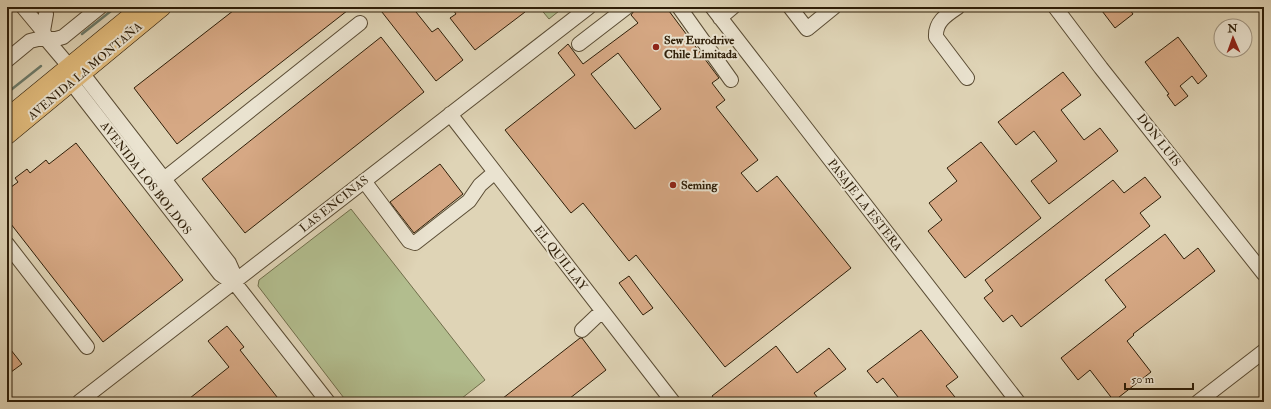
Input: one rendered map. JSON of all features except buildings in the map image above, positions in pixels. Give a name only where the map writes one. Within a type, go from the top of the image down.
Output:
[{"type":"main road","name":"AVENIDA LA MONTAÑA","points":[[7,136],[74,74],[141,7]]},
{"type":"main road","name":"AVENIDA LA MONTAÑA","points":[[7,117],[74,74],[163,7]]},
{"type":"street","name":"AVENIDA LOS BOLDOS","points":[[24,7],[220,274],[226,279],[234,282],[328,402]]},
{"type":"street","points":[[7,60],[30,41],[45,36],[64,37],[100,7]]},
{"type":"street","name":"LAS ENCINAS","points":[[86,400],[234,282],[589,7]]},
{"type":"street","points":[[580,44],[627,7]]},
{"type":"street","points":[[679,7],[731,80]]},
{"type":"street","points":[[716,12],[733,7]]},
{"type":"street","points":[[790,7],[807,29],[834,7]]},
{"type":"street","points":[[958,7],[942,18],[937,25],[936,37],[967,78]]},
{"type":"street","name":"DON LUIS","points":[[1055,7],[1101,68],[1264,274]]},
{"type":"street","name":"PASAJE LA ESTERA","points":[[716,12],[1018,402]]},
{"type":"street","points":[[45,36],[46,14]]},
{"type":"street","points":[[164,179],[360,23]]},
{"type":"street","name":"AVENIDA LOS BOLDOS","points":[[74,74],[164,179],[228,263],[233,272],[234,282]]},
{"type":"street","name":"EL QUILLAY","points":[[450,114],[673,402]]},
{"type":"street","points":[[364,181],[409,241],[415,243],[468,201],[480,185],[495,172]]},
{"type":"street","points":[[7,244],[87,347]]},
{"type":"street","points":[[582,330],[602,311]]},
{"type":"street","points":[[1198,402],[1264,351]]},
{"type":"green space","points":[[539,7],[564,7],[549,19]]},
{"type":"green space","points":[[351,209],[485,380],[457,402],[347,402],[258,286],[259,280]]},
{"type":"waterway","points":[[82,34],[116,7]]},
{"type":"waterway","points":[[7,93],[41,66]]},
{"type":"place","name":"Sew Eurodrive Chile Limitada","points":[[656,47]]},
{"type":"place","name":"Seming","points":[[673,185]]}]
